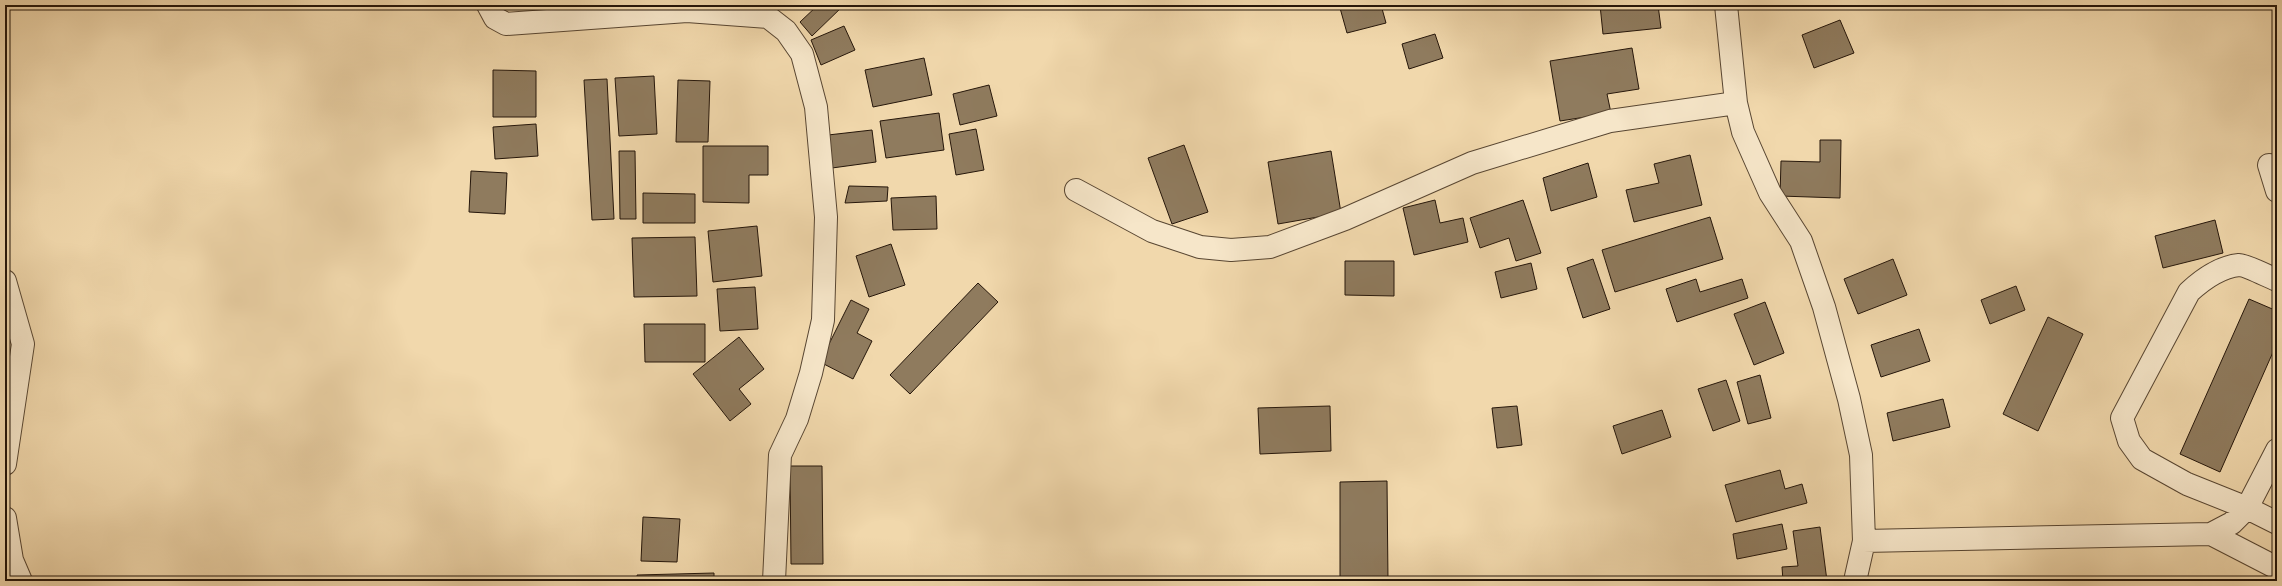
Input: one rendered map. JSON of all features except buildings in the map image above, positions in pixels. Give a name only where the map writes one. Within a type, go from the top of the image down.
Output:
[{"type":"street","points":[[488,5],[495,18],[506,24],[687,11],[768,17],[786,31],[802,54],[816,107],[826,217],[822,320],[811,373],[797,418],[780,455],[774,581]]},
{"type":"street","points":[[1726,5],[1736,103],[1743,132],[1770,193],[1800,241],[1824,307],[1849,399],[1861,455],[1864,541],[1855,581]]},
{"type":"street","points":[[1076,190],[1152,231],[1200,247],[1231,250],[1270,247],[1345,219],[1472,163],[1610,121],[1736,103]]},
{"type":"street","points":[[2277,280],[2240,265],[2215,273],[2201,280],[2189,292],[2122,418],[2129,441],[2142,459],[2187,484],[2247,508],[2277,523]]},
{"type":"street","points":[[5,281],[22,344],[5,464]]},
{"type":"street","points":[[1864,541],[2212,534],[2232,523],[2247,508],[2277,450]]},
{"type":"street","points":[[5,518],[12,560],[21,581]]},
{"type":"street","points":[[2212,534],[2277,568]]}]
